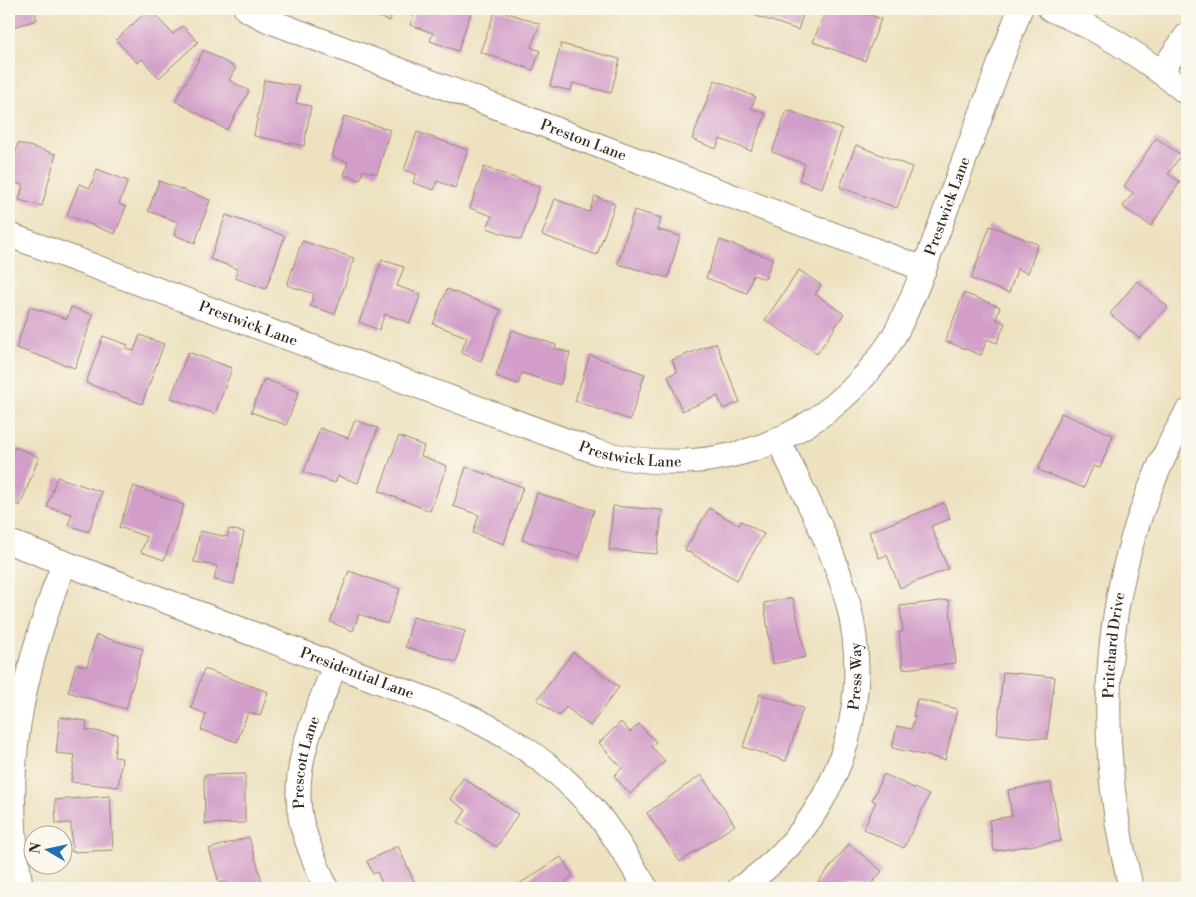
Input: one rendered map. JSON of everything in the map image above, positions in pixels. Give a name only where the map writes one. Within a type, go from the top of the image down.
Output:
[{"type":"street","name":"Preston Lane","points":[[246,9],[279,25],[924,269]]},
{"type":"street","name":"Prestwick Lane","points":[[9,235],[597,452],[634,461],[686,462],[740,454],[778,439],[826,411],[856,386],[869,371],[901,322],[924,269],[1020,9]]},
{"type":"street","points":[[1050,9],[1088,26],[1161,72],[1187,94]]},
{"type":"street","points":[[1161,72],[1187,35]]},
{"type":"street","name":"Pritchard Drive","points":[[1131,888],[1112,789],[1107,710],[1109,663],[1122,583],[1137,526],[1157,473],[1187,412]]},
{"type":"street","name":"Press Way","points":[[740,888],[788,850],[816,812],[837,772],[851,724],[854,700],[856,650],[848,601],[829,550],[778,439]]},
{"type":"street","name":"Presidential Lane","points":[[9,542],[467,715],[510,737],[557,773],[596,812],[646,888]]},
{"type":"street","points":[[21,888],[15,860],[10,806],[16,718],[37,636],[64,564]]},
{"type":"street","name":"Prescott Lane","points":[[326,888],[301,821],[298,782],[304,748],[335,665]]},
{"type":"building","points":[[9,9],[38,9],[34,10],[37,20],[9,28]]},
{"type":"building","points":[[149,9],[173,34],[183,26],[198,42],[159,78],[142,59],[137,63],[116,40]]},
{"type":"building","points":[[343,9],[393,9],[390,21],[359,11],[359,14]]},
{"type":"building","points":[[416,9],[472,9],[458,51],[430,41],[433,33],[410,25]]},
{"type":"building","points":[[496,9],[540,24],[531,47],[540,51],[533,70],[480,52]]},
{"type":"building","points":[[743,9],[805,9],[798,30],[742,11]]},
{"type":"building","points":[[826,9],[854,9],[881,19],[865,61],[813,42]]},
{"type":"building","points":[[561,44],[620,59],[611,93],[573,83],[571,91],[550,86]]},
{"type":"building","points":[[204,50],[236,68],[229,80],[249,91],[227,130],[175,101]]},
{"type":"building","points":[[264,80],[299,86],[296,103],[311,106],[304,146],[254,136]]},
{"type":"building","points":[[715,80],[756,97],[751,108],[766,114],[751,151],[720,139],[716,149],[692,139]]},
{"type":"building","points":[[787,110],[842,129],[822,188],[799,180],[805,164],[772,152]]},
{"type":"building","points":[[344,116],[390,130],[377,174],[363,170],[360,180],[344,175],[348,162],[332,157]]},
{"type":"building","points":[[417,132],[468,150],[455,188],[437,181],[434,190],[413,183],[416,174],[404,170]]},
{"type":"building","points":[[1156,138],[1181,155],[1168,174],[1180,182],[1151,226],[1123,207],[1133,193],[1124,186]]},
{"type":"building","points":[[18,143],[56,154],[42,206],[19,200],[23,185],[9,181]]},
{"type":"building","points":[[856,145],[912,167],[897,208],[840,187]]},
{"type":"building","points":[[484,167],[540,187],[521,240],[487,228],[492,216],[470,208]]},
{"type":"building","points":[[97,169],[128,181],[119,204],[126,207],[115,234],[67,215],[79,184],[90,188]]},
{"type":"building","points":[[159,181],[210,200],[195,243],[174,235],[178,222],[148,211]]},
{"type":"building","points":[[595,196],[615,204],[597,255],[542,235],[555,199],[589,212]]},
{"type":"building","points":[[634,210],[661,218],[658,230],[680,236],[668,278],[618,264]]},
{"type":"building","points":[[226,215],[285,236],[266,289],[235,278],[238,269],[210,259]]},
{"type":"building","points":[[990,226],[1038,244],[1028,273],[1017,269],[1009,293],[971,279]]},
{"type":"building","points":[[720,240],[773,259],[765,279],[753,275],[747,293],[706,278]]},
{"type":"building","points":[[302,241],[354,258],[335,314],[310,306],[314,294],[287,285]]},
{"type":"building","points":[[382,260],[404,267],[397,286],[421,294],[410,323],[385,314],[379,330],[359,322]]},
{"type":"building","points":[[799,270],[821,285],[815,294],[844,314],[817,354],[765,320]]},
{"type":"building","points":[[1137,281],[1168,307],[1140,339],[1110,314]]},
{"type":"building","points":[[447,289],[501,310],[481,361],[461,353],[467,337],[433,324]]},
{"type":"building","points":[[964,293],[1000,307],[996,319],[1005,323],[997,343],[987,339],[981,355],[945,341]]},
{"type":"building","points":[[30,307],[67,319],[71,307],[93,315],[75,368],[16,348]]},
{"type":"building","points":[[512,330],[556,345],[555,348],[570,353],[560,385],[522,373],[518,384],[496,376]]},
{"type":"building","points":[[140,335],[164,344],[142,404],[86,383],[103,336],[128,345],[126,349],[134,351]]},
{"type":"building","points":[[716,343],[740,402],[723,409],[718,396],[682,411],[668,376],[677,372],[672,360]]},
{"type":"building","points":[[188,352],[232,368],[215,414],[171,398]]},
{"type":"building","points":[[590,355],[645,374],[630,420],[575,401]]},
{"type":"building","points":[[264,379],[299,392],[286,425],[251,412]]},
{"type":"building","points":[[1061,413],[1113,435],[1100,468],[1093,466],[1084,488],[1038,470]]},
{"type":"building","points":[[355,420],[378,428],[358,483],[338,476],[335,483],[304,472],[320,428],[348,438]]},
{"type":"building","points":[[399,436],[424,446],[421,456],[447,466],[430,511],[379,491]]},
{"type":"building","points":[[15,447],[39,457],[20,506],[9,501],[9,459]]},
{"type":"building","points":[[466,467],[523,487],[504,544],[473,533],[479,515],[453,506]]},
{"type":"building","points":[[57,477],[102,492],[89,532],[68,525],[72,514],[47,507]]},
{"type":"building","points":[[134,486],[184,505],[164,560],[141,552],[147,537],[119,527]]},
{"type":"building","points":[[537,493],[594,510],[580,557],[522,540]]},
{"type":"building","points":[[944,503],[950,519],[931,526],[948,569],[900,588],[887,555],[879,558],[869,532]]},
{"type":"building","points":[[613,506],[662,510],[657,554],[609,550]]},
{"type":"building","points":[[709,508],[739,525],[741,521],[764,534],[737,580],[685,550]]},
{"type":"building","points":[[229,529],[244,532],[234,584],[214,580],[217,566],[194,562],[200,531],[227,537]]},
{"type":"building","points":[[349,571],[400,589],[387,624],[359,614],[353,631],[330,622]]},
{"type":"building","points":[[793,598],[806,657],[773,664],[764,603]]},
{"type":"building","points":[[949,600],[956,663],[903,669],[899,632],[903,632],[900,606]]},
{"type":"building","points":[[413,617],[465,631],[456,662],[405,647]]},
{"type":"building","points":[[96,635],[143,649],[126,709],[68,692],[76,664],[87,667]]},
{"type":"building","points":[[573,652],[619,687],[590,726],[566,707],[559,716],[537,700]]},
{"type":"building","points":[[204,669],[268,692],[260,716],[248,712],[237,742],[201,730],[206,714],[191,708]]},
{"type":"building","points":[[1003,672],[1055,677],[1047,739],[997,734]]},
{"type":"building","points":[[760,694],[803,708],[786,761],[743,747]]},
{"type":"building","points":[[917,699],[957,709],[945,760],[892,748],[897,726],[911,729],[916,716],[913,716]]},
{"type":"building","points":[[60,717],[87,721],[86,730],[117,734],[114,757],[122,758],[118,787],[71,782],[75,755],[56,753]]},
{"type":"building","points":[[621,722],[630,732],[639,724],[656,742],[651,746],[665,761],[630,794],[614,776],[622,768],[599,743]]},
{"type":"building","points":[[245,774],[245,823],[205,824],[204,775]]},
{"type":"building","points":[[884,774],[929,795],[904,848],[863,829],[876,802],[872,800]]},
{"type":"building","points":[[701,775],[735,825],[680,862],[647,813]]},
{"type":"building","points":[[463,778],[518,814],[497,847],[458,822],[466,810],[450,799]]},
{"type":"building","points":[[1051,783],[1061,841],[994,851],[989,820],[1012,816],[1008,790]]},
{"type":"building","points":[[110,796],[113,850],[72,852],[72,824],[56,824],[55,800]]},
{"type":"building","points":[[249,837],[264,888],[228,888],[226,881],[219,883],[209,849]]},
{"type":"building","points":[[849,844],[882,871],[868,888],[813,888]]},
{"type":"building","points":[[398,846],[417,888],[376,888],[383,885],[377,872],[373,874],[367,861]]},
{"type":"building","points":[[561,857],[573,876],[566,881],[571,888],[513,888]]}]
